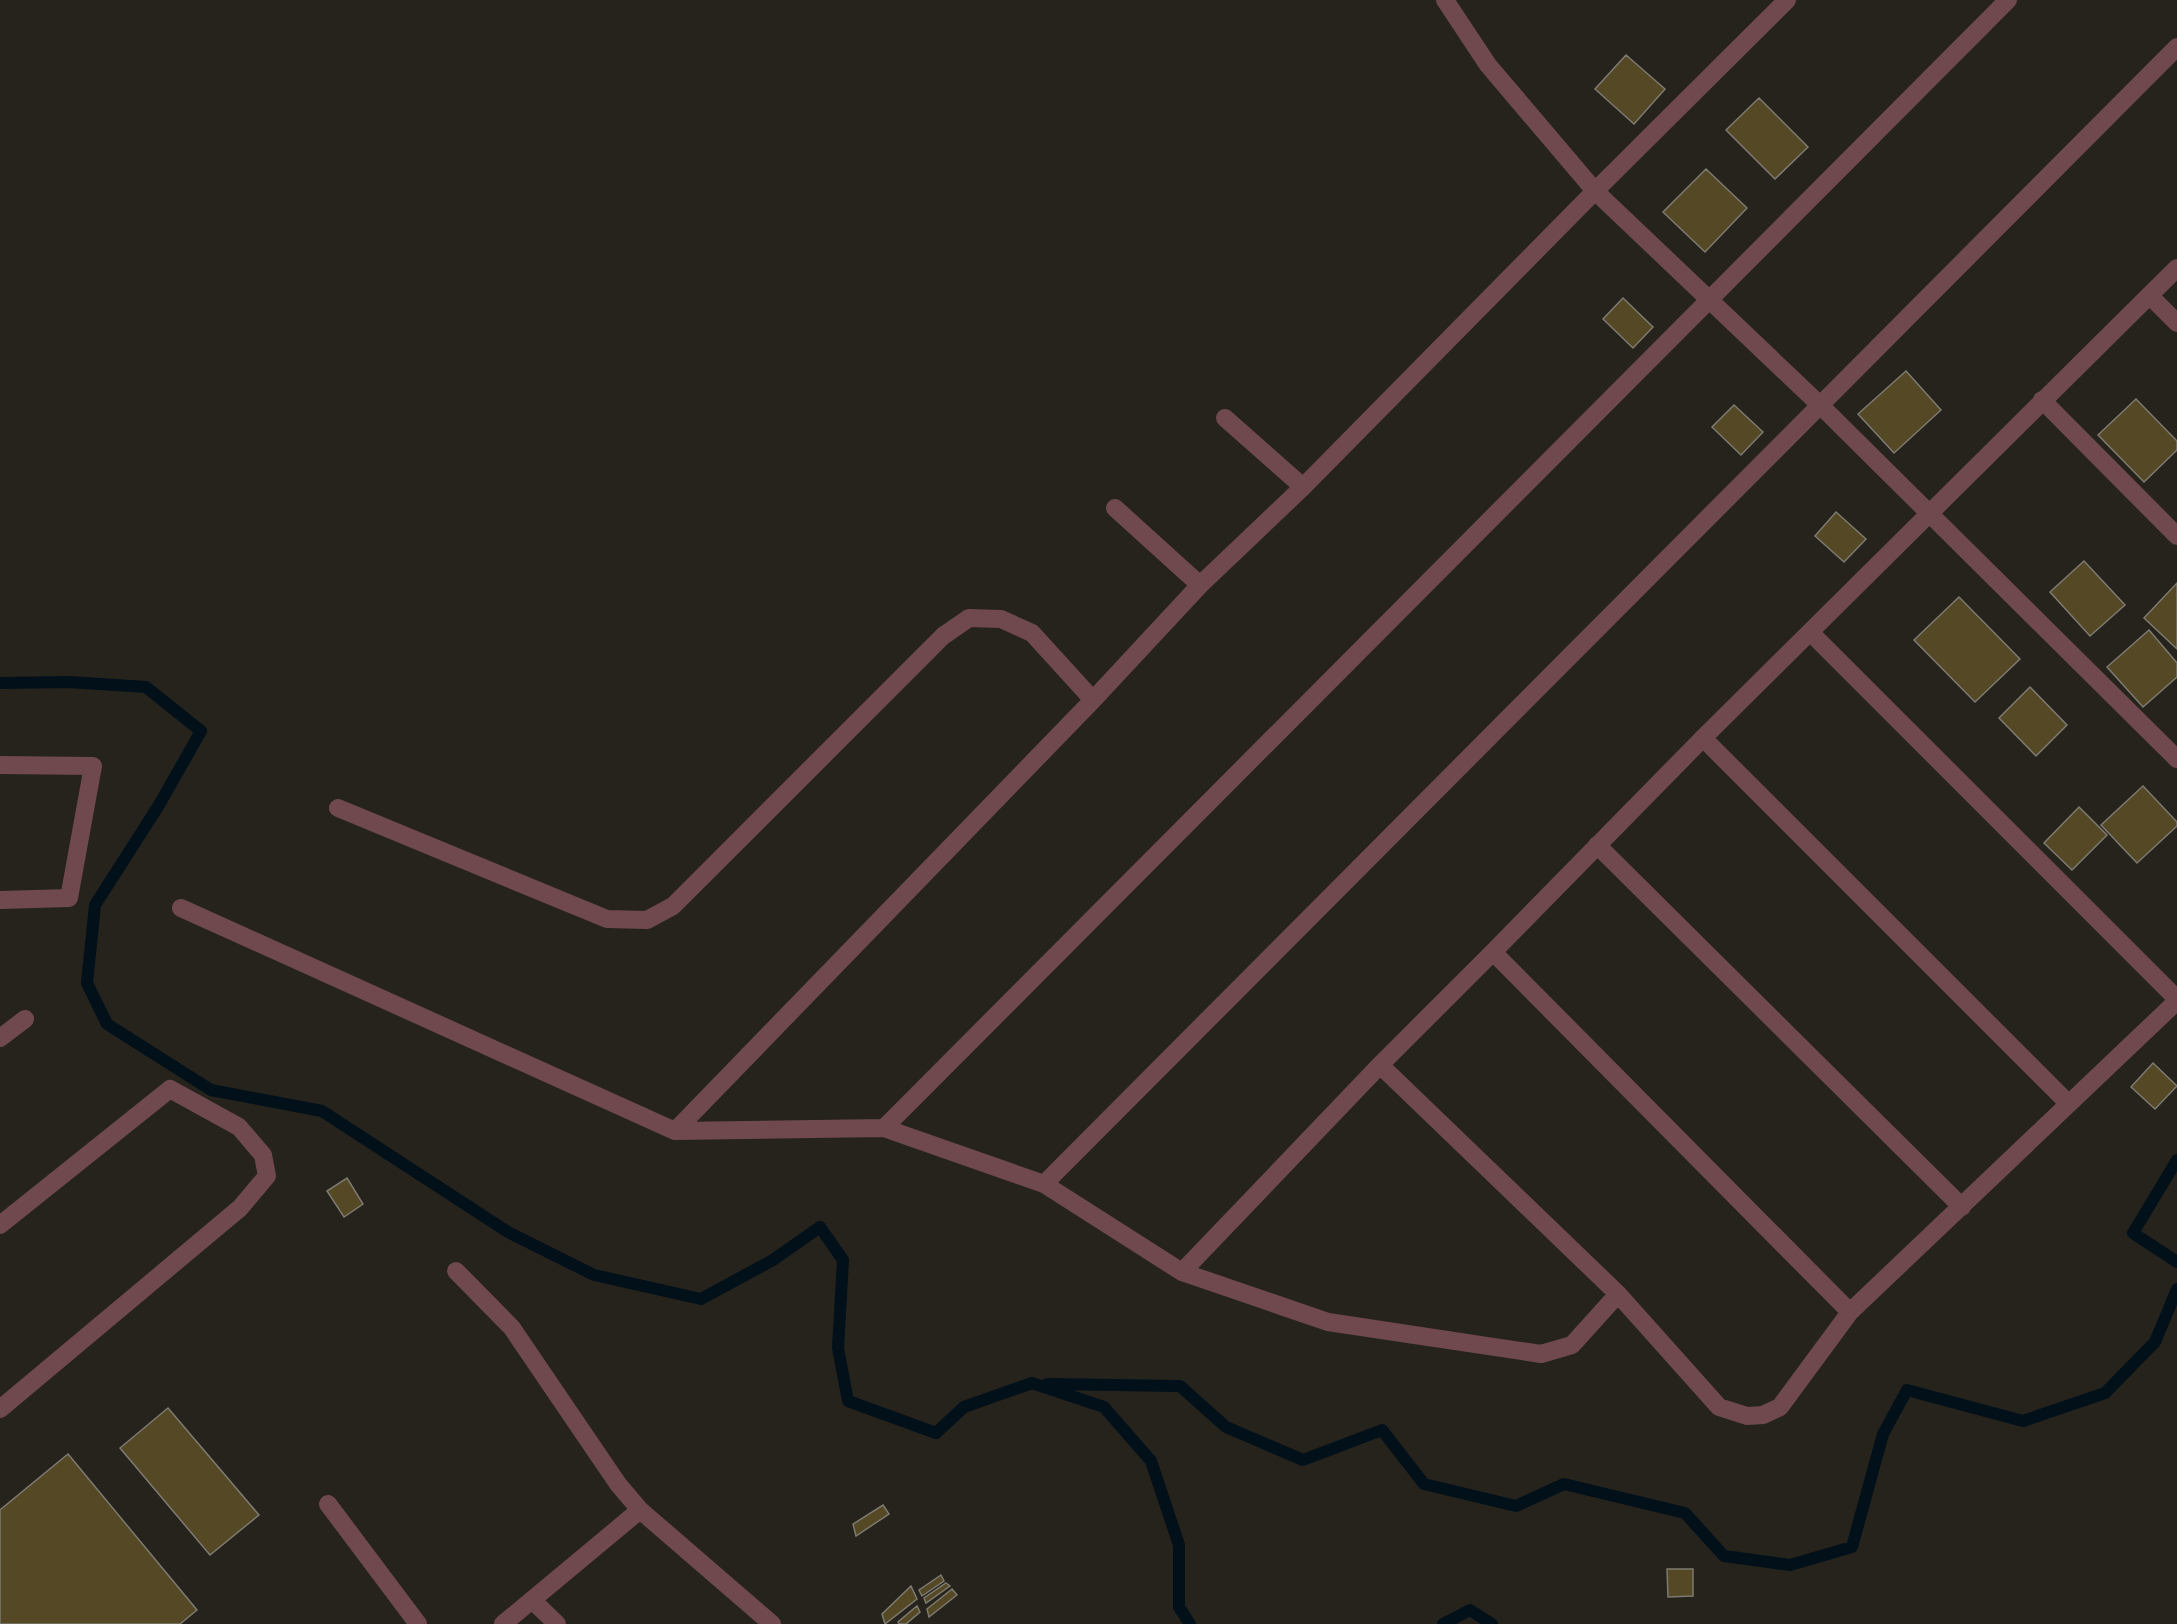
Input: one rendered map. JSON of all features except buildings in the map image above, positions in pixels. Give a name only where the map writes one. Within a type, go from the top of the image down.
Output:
[{"type":"street","points":[[1445,0],[1488,64],[1595,190],[1820,405],[2177,759]]},
{"type":"street","points":[[675,1131],[1093,700],[1200,585],[1303,487],[1595,190],[1787,0]]},
{"type":"street","points":[[884,1128],[2008,0]]},
{"type":"street","points":[[1044,1184],[2177,46]]},
{"type":"street","points":[[1182,1272],[1380,1065],[1703,738],[2177,268]]},
{"type":"street","points":[[2150,296],[2177,323]]},
{"type":"street","points":[[2042,400],[2177,536]]},
{"type":"street","points":[[1225,418],[1303,487]]},
{"type":"street","points":[[1115,508],[1200,585]]},
{"type":"street","points":[[338,808],[607,919],[647,920],[673,906],[943,636],[969,618],[1001,619],[1032,633],[1093,700]]},
{"type":"street","points":[[1380,1065],[1618,1294],[1719,1407],[1747,1416],[1762,1415],[1780,1407],[1850,1312],[2177,1000],[1810,632]]},
{"type":"street","points":[[1703,738],[2068,1103]]},
{"type":"street","points":[[0,765],[93,766],[69,898],[0,900]]},
{"type":"street","points":[[1597,845],[1962,1207]]},
{"type":"street","points":[[181,908],[675,1131],[884,1128],[1044,1184],[1182,1272],[1328,1322],[1541,1354],[1572,1345],[1618,1294]]},
{"type":"street","points":[[1493,952],[1850,1312]]},
{"type":"street","points":[[0,1038],[25,1018]]},
{"type":"street","points":[[0,1225],[170,1089],[239,1127],[263,1155],[267,1176],[240,1208],[0,1409]]},
{"type":"street","points":[[456,1271],[512,1328],[618,1484],[640,1510],[772,1624]]},
{"type":"street","points":[[328,1504],[418,1624]]},
{"type":"street","points":[[503,1624],[640,1510]]},
{"type":"street","points":[[532,1600],[556,1624]]},
{"type":"waterway","points":[[0,683],[69,682],[146,687],[201,731],[159,805],[95,905],[87,983],[107,1024],[211,1090],[322,1111],[508,1232],[594,1275],[701,1299],[773,1260],[820,1227],[843,1260],[838,1348],[848,1401],[936,1433],[964,1407],[1032,1383],[1104,1407],[1151,1461],[1179,1545],[1179,1607],[1190,1624]]},
{"type":"waterway","points":[[2177,1160],[2133,1233],[2177,1262]]},
{"type":"waterway","points":[[1047,1384],[1180,1386],[1226,1427],[1303,1460],[1382,1430],[1424,1484],[1516,1506],[1564,1484],[1685,1513],[1724,1556],[1790,1565],[1852,1547],[1883,1434],[1907,1390],[2023,1421],[2105,1393],[2155,1342],[2177,1289]]},
{"type":"waterway","points":[[1443,1624],[1470,1610],[1492,1624]]}]
